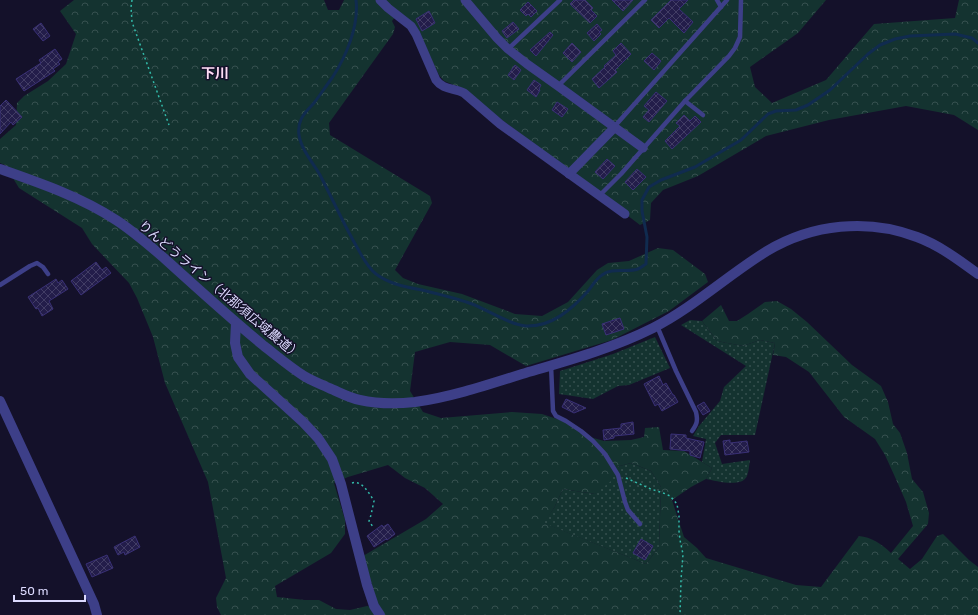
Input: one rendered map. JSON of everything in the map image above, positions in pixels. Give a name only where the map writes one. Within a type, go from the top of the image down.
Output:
[{"type":"street","points":[[380,0],[406,22],[416,34],[439,85],[464,93],[500,124],[624,214]]},
{"type":"street","points":[[468,1],[497,38],[508,49],[526,64],[643,148]]},
{"type":"street","points":[[570,174],[614,128]]},
{"type":"street","name":"りんどうライン（北那須広域農道）","points":[[0,169],[82,201],[117,221],[151,247],[236,323],[292,368],[306,377],[358,400],[384,404],[414,402],[447,396],[551,366],[616,345],[657,326],[686,309],[769,250],[794,237],[822,229],[845,226],[871,226],[915,236],[936,246],[978,274]]},
{"type":"street","points":[[236,323],[235,343],[238,357],[250,374],[303,422],[318,438],[332,459],[341,486],[367,585],[374,606],[380,615]]},
{"type":"street","points":[[0,401],[94,604],[97,615]]},
{"type":"lane","points":[[508,49],[560,0]]},
{"type":"lane","points":[[558,86],[645,0]]},
{"type":"lane","points":[[717,0],[721,6]]},
{"type":"lane","points":[[614,128],[727,0]]},
{"type":"lane","points":[[599,196],[621,174],[685,101],[735,48],[740,37],[741,0]]},
{"type":"lane","points":[[685,101],[703,115]]},
{"type":"lane","points":[[0,284],[37,263],[43,266],[48,274]]},
{"type":"lane","points":[[657,326],[676,371],[696,412],[698,419],[692,431]]},
{"type":"lane","points":[[551,366],[553,412],[556,416],[566,421],[593,441],[605,454],[618,475],[628,510],[640,524]]},
{"type":"path","points":[[132,0],[132,22],[169,125]]},
{"type":"path","points":[[615,470],[637,483],[670,496],[677,504],[680,540],[683,554],[680,615]]},
{"type":"path","points":[[341,486],[355,482],[361,484],[367,490],[374,501],[372,515],[369,521],[373,527]]},
{"type":"green space","points":[[74,0],[324,0],[328,10],[339,10],[344,0],[826,0],[798,33],[750,67],[755,87],[772,103],[826,80],[874,24],[955,18],[959,0],[978,0],[978,130],[954,115],[906,106],[829,120],[766,136],[698,176],[663,190],[651,203],[650,220],[640,225],[459,87],[444,81],[439,75],[416,27],[399,12],[392,21],[395,27],[393,34],[329,123],[330,135],[430,196],[432,203],[395,270],[403,278],[418,284],[462,294],[515,314],[542,316],[568,302],[597,270],[608,263],[629,261],[658,248],[673,250],[705,274],[708,282],[669,311],[612,340],[526,366],[490,345],[450,342],[415,352],[410,391],[423,412],[441,418],[512,412],[542,414],[572,424],[590,437],[604,441],[631,440],[644,437],[645,428],[659,427],[663,450],[684,451],[712,468],[706,479],[672,500],[684,537],[706,558],[796,585],[821,587],[859,536],[876,542],[891,553],[913,526],[906,502],[885,455],[875,439],[844,417],[809,372],[786,357],[773,355],[775,343],[760,340],[743,346],[717,341],[702,321],[721,305],[729,321],[737,321],[765,302],[777,301],[791,309],[807,322],[852,365],[881,386],[888,402],[893,424],[900,433],[907,453],[912,479],[923,492],[929,513],[928,524],[898,559],[910,569],[922,559],[937,536],[943,534],[978,567],[978,615],[221,615],[217,607],[216,598],[226,578],[208,482],[165,383],[153,337],[137,298],[129,283],[92,244],[82,228],[19,188],[5,165],[0,163],[0,139],[16,125],[17,103],[24,96],[48,81],[66,64],[76,34],[60,11]],"holes":[[[631,463],[651,471],[661,487],[659,547],[646,564],[544,523],[554,508],[563,489],[595,494],[611,481],[612,468]],[[388,465],[405,478],[425,488],[443,504],[426,519],[363,556],[379,608],[367,606],[350,610],[336,609],[319,600],[277,597],[275,586],[331,553],[345,534],[345,520],[334,483],[348,477]]]},
{"type":"green space","points":[[690,320],[702,321],[717,341],[743,346],[760,340],[775,343],[755,435],[721,435],[715,443],[722,464],[750,460],[747,476],[740,482],[728,483],[706,479],[712,468],[702,462],[706,439],[693,436],[699,426],[720,401],[724,387],[746,366],[681,325]]},
{"type":"green space","points":[[655,337],[670,368],[629,385],[618,386],[593,399],[559,394],[560,371],[613,354]]},
{"type":"green space","points":[[631,463],[651,471],[661,487],[659,547],[646,564],[543,523],[554,508],[563,489],[595,494],[612,468]]},
{"type":"building","points":[[574,0],[585,0],[593,8],[591,10],[597,16],[590,23],[570,4]]},
{"type":"building","points":[[612,0],[633,0],[623,11]]},
{"type":"building","points":[[671,0],[688,0],[679,9],[693,22],[684,33],[669,18],[659,28],[651,20]]},
{"type":"building","points":[[528,2],[537,11],[531,17],[528,14],[526,16],[520,10]]},
{"type":"building","points":[[429,11],[435,23],[422,31],[416,19]]},
{"type":"building","points":[[513,22],[519,29],[507,38],[502,31]]},
{"type":"building","points":[[41,23],[50,36],[43,41],[33,29]]},
{"type":"building","points":[[597,24],[602,30],[599,32],[601,34],[594,41],[587,33]]},
{"type":"building","points":[[550,32],[553,35],[536,56],[530,50]]},
{"type":"building","points":[[572,43],[581,52],[572,62],[563,53]]},
{"type":"building","points":[[621,43],[631,54],[615,70],[617,72],[599,88],[592,79],[616,55],[613,51]]},
{"type":"building","points":[[55,49],[62,59],[58,62],[60,64],[53,69],[55,71],[24,91],[16,79],[41,63],[39,60]]},
{"type":"building","points":[[652,53],[661,61],[654,70],[644,61]]},
{"type":"building","points":[[515,65],[521,70],[514,80],[508,75]]},
{"type":"building","points":[[534,80],[541,85],[536,97],[527,90]]},
{"type":"building","points":[[656,92],[667,101],[649,122],[643,117],[649,110],[644,106]]},
{"type":"building","points":[[6,100],[22,117],[13,125],[11,122],[0,134],[0,106]]},
{"type":"building","points":[[557,102],[568,109],[562,117],[552,110]]},
{"type":"building","points":[[684,115],[690,121],[695,116],[701,122],[672,149],[665,141],[680,126],[676,123]]},
{"type":"building","points":[[607,159],[615,166],[603,179],[595,172]]},
{"type":"building","points":[[637,169],[646,177],[633,190],[625,182]]},
{"type":"building","points":[[96,262],[102,270],[106,267],[111,273],[81,295],[71,281]]},
{"type":"building","points":[[56,279],[58,283],[62,280],[68,289],[49,301],[53,309],[42,316],[38,308],[36,309],[28,297]]},
{"type":"building","points":[[620,318],[624,329],[606,335],[602,324]]},
{"type":"building","points":[[659,376],[663,385],[666,383],[678,402],[662,411],[658,404],[655,406],[644,384]]},
{"type":"building","points":[[566,399],[586,408],[574,413],[562,407]]},
{"type":"building","points":[[704,402],[710,411],[703,415],[697,406]]},
{"type":"building","points":[[633,422],[634,434],[614,436],[614,438],[604,440],[603,430],[621,428],[621,424]]},
{"type":"building","points":[[671,434],[686,435],[686,438],[704,442],[700,458],[690,455],[690,451],[670,449]]},
{"type":"building","points":[[730,440],[730,443],[747,441],[749,452],[725,455],[723,441]]},
{"type":"building","points":[[388,524],[395,534],[374,547],[367,536],[382,525],[383,527]]},
{"type":"building","points":[[135,536],[140,547],[125,555],[124,552],[118,555],[114,547]]},
{"type":"building","points":[[641,539],[653,546],[645,560],[633,553]]},
{"type":"building","points":[[107,555],[113,568],[92,577],[86,564]]},
{"type":"waterway","points":[[356,0],[355,20],[347,51],[332,78],[300,120],[299,135],[305,151],[320,175],[362,256],[373,272],[398,285],[466,302],[513,323],[526,326],[535,326],[561,316],[575,304],[602,275],[610,271],[639,269],[646,264],[647,237],[642,211],[642,200],[649,187],[661,180],[695,167],[741,140],[768,114],[776,111],[796,110],[808,105],[830,90],[868,54],[880,45],[895,39],[910,36],[955,34],[972,38],[978,43]]},
{"type":"district","name":"下川","points":[[215,73]]}]
